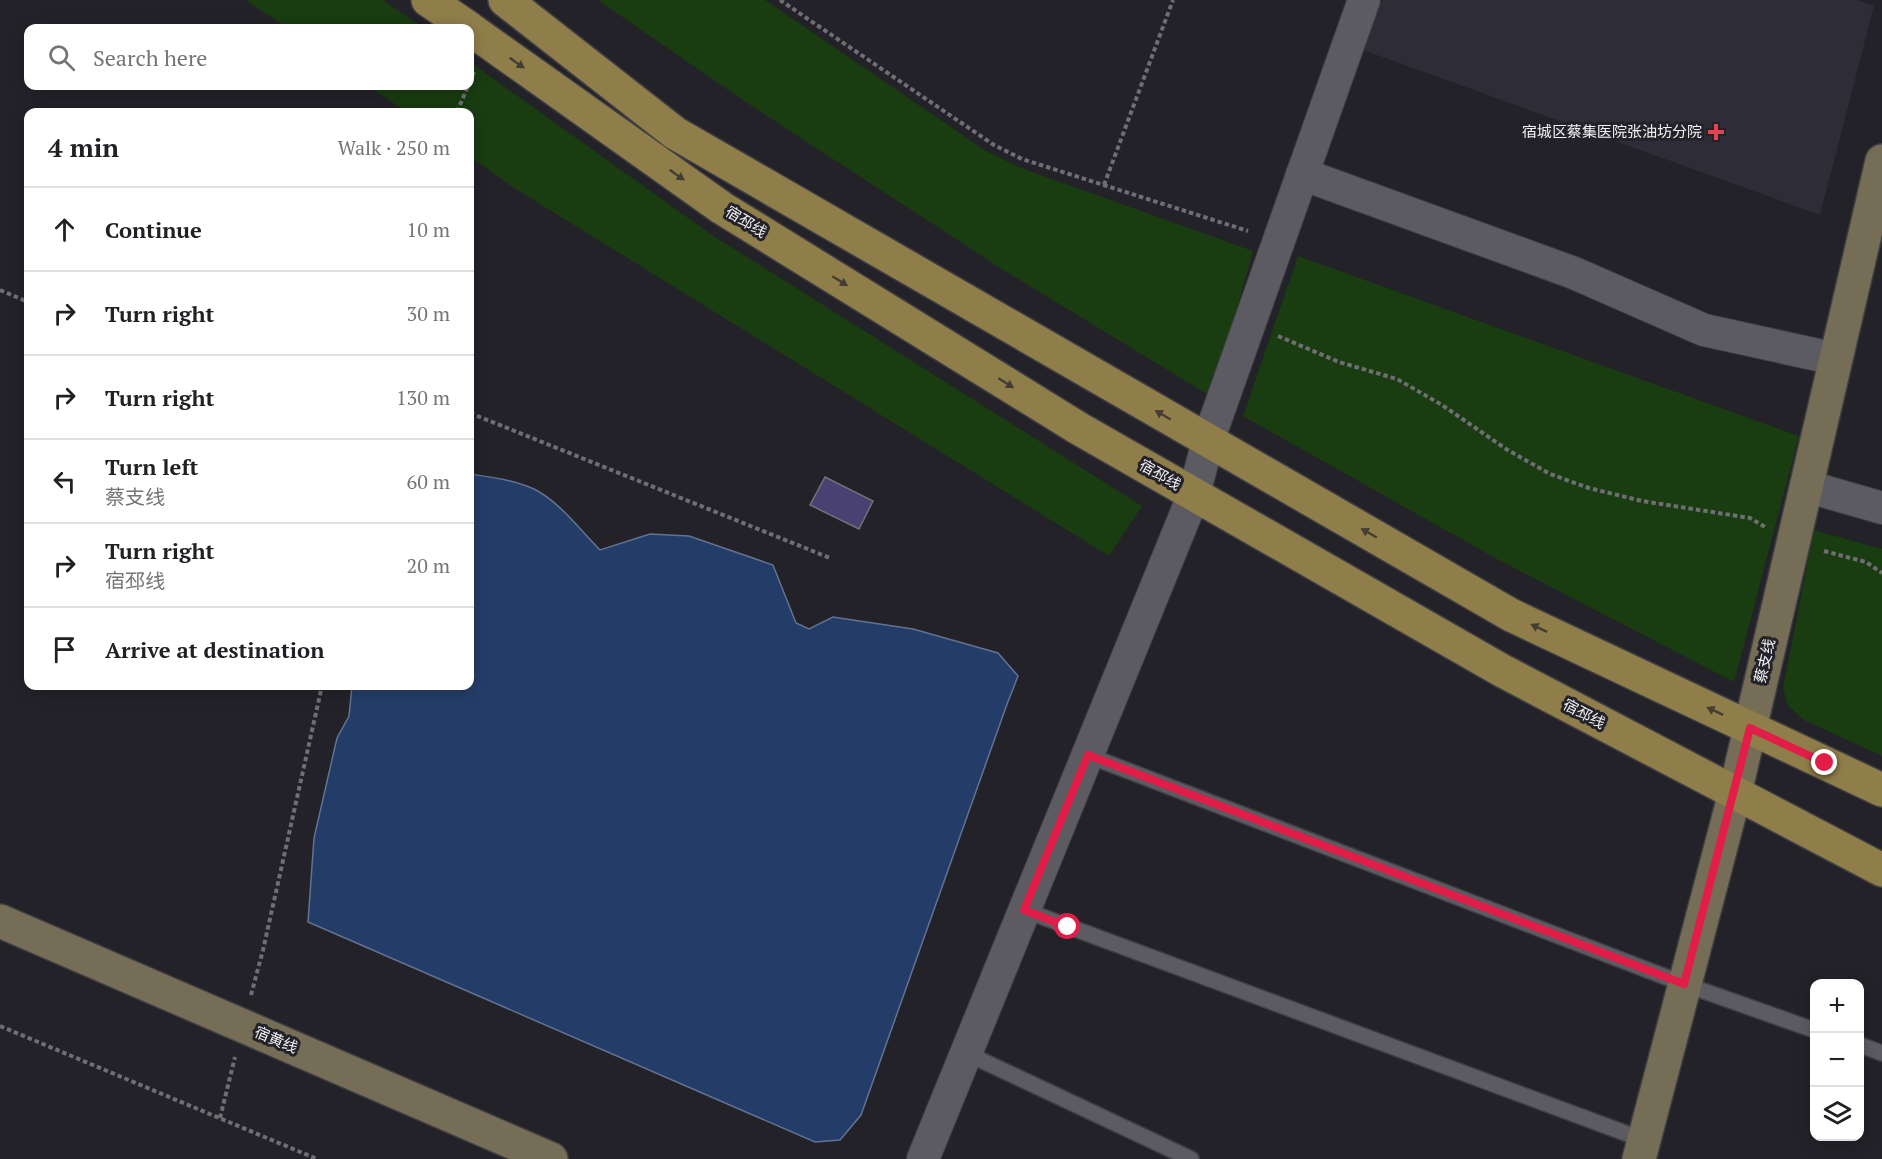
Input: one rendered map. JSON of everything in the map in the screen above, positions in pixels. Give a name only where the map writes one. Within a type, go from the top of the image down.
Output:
[{"type":"main road","name":"宿邳线","points":[[428,0],[462,24]]},
{"type":"main road","points":[[505,0],[675,133],[1511,615],[1882,790]]},
{"type":"main road","name":"宿邳线","points":[[474,33],[722,208],[1078,428],[1501,670],[1882,870]]},
{"type":"street","points":[[923,1159],[1194,494],[1208,441],[1364,0]]},
{"type":"street","name":"蔡支线","points":[[1641,1149],[1735,793],[1882,160]]},
{"type":"street","points":[[1302,174],[1574,273],[1704,330],[1836,359]]},
{"type":"street","points":[[1806,486],[1882,508]]},
{"type":"street","name":"宿黄线","points":[[0,921],[551,1159]]},
{"type":"lane","points":[[1088,755],[1684,984],[1810,1028]]},
{"type":"lane","points":[[1024,910],[1641,1149]]},
{"type":"lane","points":[[1864,1046],[1882,1053]]},
{"type":"lane","points":[[966,1053],[1191,1159]]},
{"type":"path","points":[[780,0],[994,145],[1022,159],[1279,241]]},
{"type":"path","points":[[1104,185],[1173,0]]},
{"type":"path","points":[[458,108],[466,90]]},
{"type":"path","points":[[0,290],[24,301]]},
{"type":"path","points":[[1250,324],[1339,362],[1397,379],[1550,474],[1589,488],[1642,501],[1750,518],[1793,544],[1866,562],[1882,573]]},
{"type":"path","points":[[474,415],[830,558]]},
{"type":"path","points":[[220,1118],[263,950],[321,690]]},
{"type":"path","points":[[0,1026],[317,1159]]},
{"type":"shaded area","name":"宿城区蔡集医院张油坊分院","points":[[1382,0],[1857,0],[1874,6],[1820,215],[1363,50]]},
{"type":"green space","points":[[246,0],[383,0],[417,24],[281,24]]},
{"type":"green space","points":[[598,0],[765,0],[986,151],[1021,168],[1253,251],[1212,397],[1008,273],[744,101]]},
{"type":"green space","points":[[474,65],[712,235],[1142,506],[1109,556],[511,186],[474,160],[474,108],[401,108],[374,90],[474,90]]},
{"type":"green space","points":[[1298,256],[1799,436],[1734,682],[1495,558],[1243,416]]},
{"type":"green space","points":[[1814,530],[1882,549],[1882,756],[1804,720],[1788,706],[1783,688]]},
{"type":"water","points":[[474,475],[519,483],[534,489],[561,509],[600,550],[650,534],[689,536],[773,565],[796,623],[809,629],[833,617],[913,629],[998,653],[1018,676],[861,1115],[840,1140],[815,1142],[308,922],[314,838],[337,738],[349,716],[352,690],[474,690]]},
{"type":"building","points":[[825,477],[873,501],[859,529],[810,505]]},
{"type":"place","name":"宿城区蔡集医院张油坊分院","points":[[1716,132]]},
{"type":"route","points":[[1068,927],[1024,910],[1088,755],[1684,984],[1750,728],[1825,763]]}]
